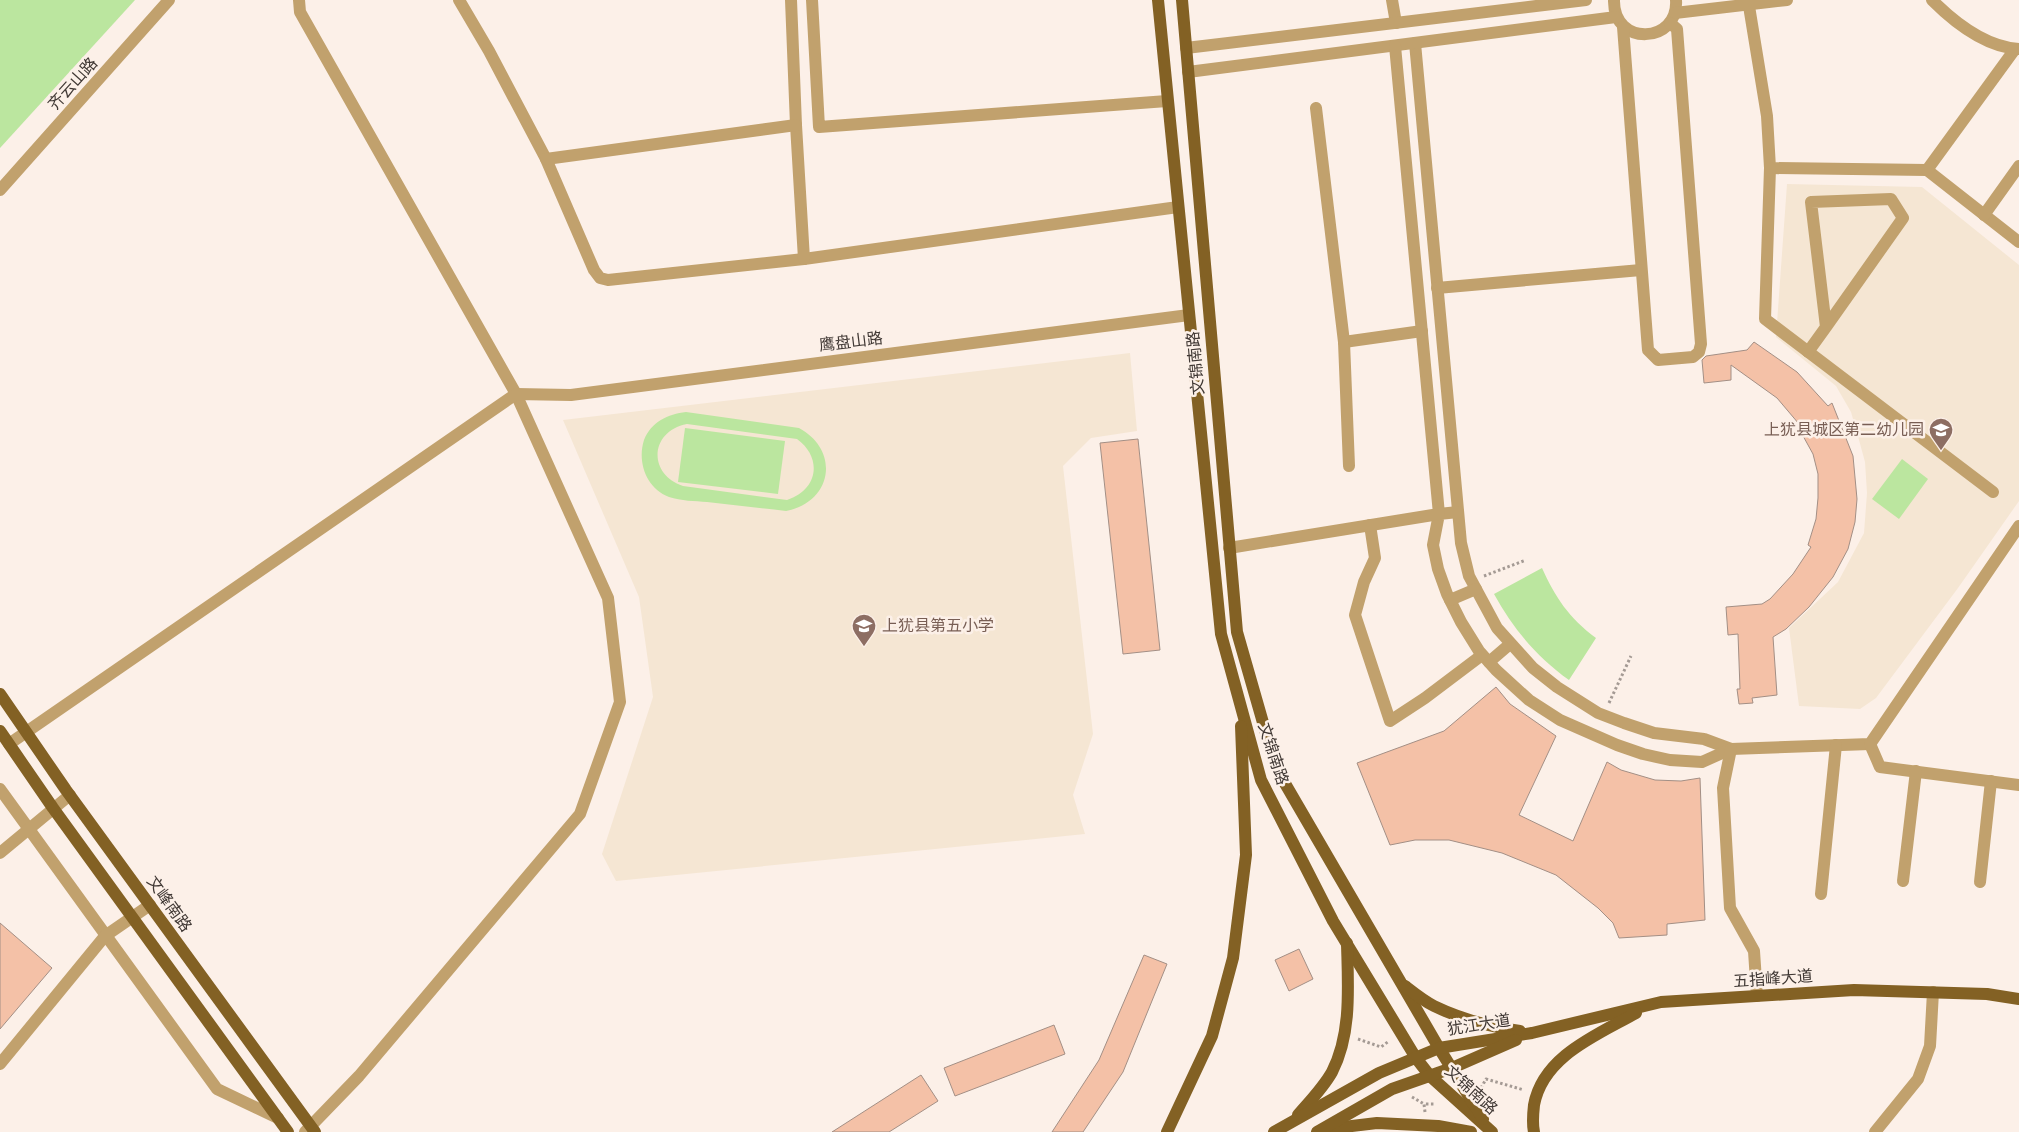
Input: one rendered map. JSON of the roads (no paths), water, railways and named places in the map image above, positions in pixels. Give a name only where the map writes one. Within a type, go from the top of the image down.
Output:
[{"type":"main road","name":"文锦南路","points":[[1158,0],[1221,634],[1261,780],[1333,922],[1416,1058],[1430,1076],[1490,1131]]},
{"type":"main road","name":"文锦南路","points":[[1182,0],[1236,632],[1276,768],[1439,1048],[1490,1131]]},
{"type":"main road","name":"文峰南路","points":[[0,694],[310,1130]]},
{"type":"main road","points":[[1167,1132],[1212,1036],[1233,958],[1246,856],[1240,703]]},
{"type":"main road","points":[[0,730],[53,808],[288,1132]]},
{"type":"main road","points":[[1292,1122],[1321,1089],[1332,1072],[1342,1040],[1348,1004],[1347,943]]},
{"type":"main road","points":[[1401,983],[1432,1006],[1496,1027],[1532,1033]]},
{"type":"main road","name":"五指峰大道","points":[[1532,1033],[1661,1002],[1854,990],[1987,994],[2019,1000]]},
{"type":"main road","points":[[1534,1132],[1532,1126],[1536,1094],[1550,1068],[1574,1048],[1649,1005]]},
{"type":"main road","name":"犹江大道","points":[[1274,1132],[1380,1073],[1439,1048],[1532,1033]]},
{"type":"main road","name":"犹江大道","points":[[1319,1131],[1392,1089],[1452,1068],[1532,1033]]},
{"type":"main road","points":[[1319,1131],[1377,1123],[1438,1126],[1471,1132]]},
{"type":"street","name":"齐云山路","points":[[0,190],[169,0]]},
{"type":"street","points":[[299,0],[300,12],[516,394],[608,598],[620,702],[580,814],[359,1076],[310,1130]]},
{"type":"street","points":[[459,0],[489,51],[546,159],[594,270],[600,278],[617,280],[804,258],[1178,207]]},
{"type":"street","points":[[791,0],[804,258]]},
{"type":"street","points":[[812,0],[819,127],[1167,101]]},
{"type":"street","points":[[1392,0],[1405,44],[1437,288],[1461,543],[1473,585],[1497,628],[1510,644],[1533,668],[1557,687],[1604,715],[1662,734],[1704,739],[1731,750]]},
{"type":"street","points":[[1186,48],[1586,0]]},
{"type":"street","points":[[1614,0],[1620,22],[1648,350],[1658,360],[1693,357],[1699,352],[1701,344],[1677,29],[1673,18],[1676,0]]},
{"type":"street","points":[[1188,72],[1405,44],[1620,22],[1641,34],[1652,34],[1662,30],[1673,18],[1748,2],[1787,0]]},
{"type":"street","points":[[1927,170],[2017,49],[1977,36],[1948,16],[1932,0]]},
{"type":"street","points":[[1748,2],[1767,116],[1770,168],[1765,319],[1993,492]]},
{"type":"street","points":[[1405,44],[1422,331],[1440,514],[1433,546],[1438,570],[1450,600],[1486,658],[1530,700],[1560,720],[1617,745],[1657,757],[1702,762],[1731,750],[1870,744]]},
{"type":"street","points":[[1316,108],[1344,342],[1349,466]]},
{"type":"street","points":[[546,159],[796,125]]},
{"type":"street","points":[[1984,215],[2019,166]]},
{"type":"street","points":[[1770,168],[1927,170],[2019,242]]},
{"type":"street","points":[[1808,352],[1826,327],[1903,218],[1892,199],[1811,202],[1826,327]]},
{"type":"street","points":[[1437,288],[1641,270]]},
{"type":"street","name":"鹰盘山路","points":[[516,394],[570,395],[1189,315]]},
{"type":"street","points":[[1344,342],[1422,331]]},
{"type":"street","points":[[9,744],[516,394]]},
{"type":"street","points":[[1229,548],[1458,512]]},
{"type":"street","points":[[1370,525],[1375,558],[1364,582],[1354,616],[1390,721],[1510,644]]},
{"type":"street","points":[[1870,744],[2019,526]]},
{"type":"street","points":[[1450,600],[1473,585]]},
{"type":"street","points":[[1657,757],[1662,734]]},
{"type":"street","points":[[1870,744],[1880,766],[2019,785]]},
{"type":"street","points":[[1821,894],[1836,745]]},
{"type":"street","points":[[1731,750],[1723,788],[1730,908],[1754,951],[1757,996]]},
{"type":"street","points":[[1903,881],[1916,771]]},
{"type":"street","points":[[1980,882],[1991,781]]},
{"type":"street","points":[[0,790],[217,1089],[278,1118]]},
{"type":"street","points":[[0,853],[70,795]]},
{"type":"street","points":[[0,1064],[105,936],[131,916],[150,905]]},
{"type":"street","points":[[1875,1132],[1918,1079],[1930,1046],[1933,992]]},
{"type":"place","name":"上犹县城区第二幼儿园","points":[[1941,451]]},
{"type":"place","name":"上犹县第五小学","points":[[864,647]]}]
